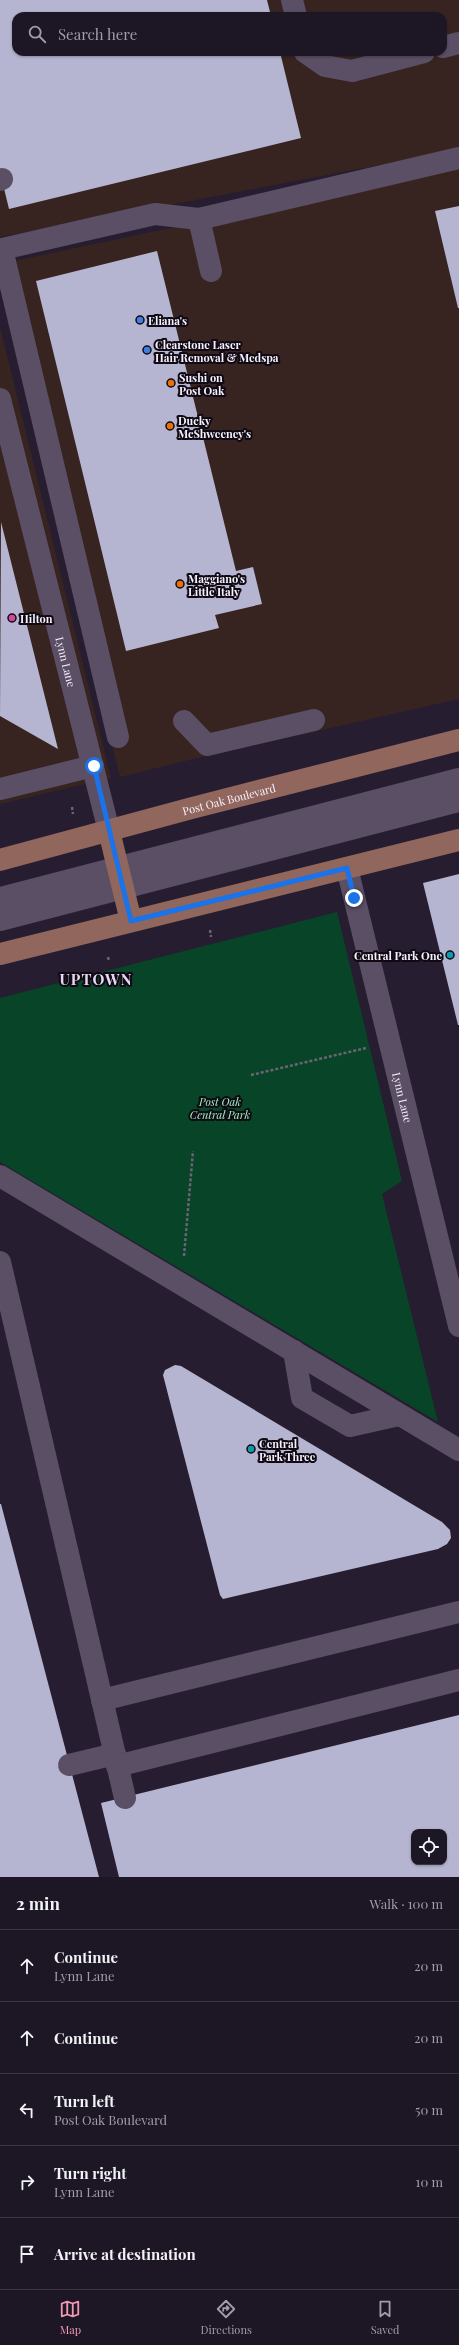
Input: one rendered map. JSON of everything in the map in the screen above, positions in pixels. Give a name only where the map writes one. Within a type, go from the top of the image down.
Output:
[{"type":"main road","name":"Post Oak Boulevard","points":[[0,860],[192,808],[459,740]]},
{"type":"main road","points":[[110,831],[131,921]]},
{"type":"main road","points":[[0,954],[459,840]]},
{"type":"lane","points":[[292,0],[295,12]]},
{"type":"lane","points":[[447,46],[459,43]]},
{"type":"lane","points":[[311,56],[326,66],[352,71],[409,56]]},
{"type":"lane","points":[[118,737],[2,249],[155,214],[198,219],[459,158]]},
{"type":"lane","points":[[198,219],[210,271]]},
{"type":"lane","name":"Lynn Lane","points":[[0,399],[110,831]]},
{"type":"lane","points":[[184,721],[207,745],[314,720]]},
{"type":"lane","points":[[0,789],[94,766]]},
{"type":"lane","points":[[0,920],[121,878],[459,779]]},
{"type":"lane","points":[[0,898],[121,878],[459,801]]},
{"type":"lane","name":"Lynn Lane","points":[[347,868],[459,1326]]},
{"type":"lane","points":[[0,1178],[459,1450]]},
{"type":"lane","points":[[0,1262],[124,1798]]},
{"type":"lane","points":[[294,1352],[302,1398],[350,1426],[400,1415]]},
{"type":"lane","points":[[102,1700],[459,1612]]},
{"type":"lane","points":[[69,1765],[116,1760],[459,1680]]},
{"type":"path","points":[[72,807],[73,814]]},
{"type":"path","points":[[210,930],[211,937]]},
{"type":"path","points":[[108,957],[110,961]]},
{"type":"path","points":[[251,1075],[389,1042]]},
{"type":"path","points":[[182,1285],[193,1151]]},
{"type":"shaded area","points":[[0,0],[459,0],[459,150],[0,237]]},
{"type":"shaded area","points":[[459,167],[459,699],[120,777],[0,284],[0,264]]},
{"type":"shaded area","points":[[0,327],[111,778],[0,804]]},
{"type":"green space","name":"Post Oak Central Park","points":[[337,912],[402,1181],[382,1194],[438,1422],[0,1162],[0,998]]},
{"type":"building","points":[[0,0],[267,0],[270,12],[12,12],[12,56],[281,56],[301,138],[9,209],[0,172]]},
{"type":"building","points":[[459,206],[459,308],[458,308],[435,211]]},
{"type":"building","points":[[157,251],[236,571],[253,567],[262,604],[215,615],[219,628],[126,651],[36,281]]},
{"type":"building","name":"Hilton","points":[[1,522],[58,749],[0,716]]},
{"type":"building","name":"Central Park One","points":[[459,874],[459,1025],[458,1025],[423,883]]},
{"type":"building","name":"Central Park Three","points":[[175,1365],[181,1366],[442,1522],[450,1530],[451,1538],[447,1544],[438,1549],[223,1599],[220,1595],[163,1375],[165,1370]]},
{"type":"building","points":[[1,1504],[99,1877],[0,1877]]},
{"type":"building","points":[[459,1715],[459,1877],[119,1877],[101,1803]]},
{"type":"place","name":"Eliana's","points":[[140,320]]},
{"type":"place","name":"Clearstone Laser Hair Removal & Medspa","points":[[147,350]]},
{"type":"place","name":"Sushi on Post Oak","points":[[171,383]]},
{"type":"place","name":"Ducky McShweeney's","points":[[170,426]]},
{"type":"place","name":"Maggiano's Little Italy","points":[[180,584]]},
{"type":"place","name":"Hilton","points":[[12,618]]},
{"type":"place","name":"Central Park One","points":[[450,955]]},
{"type":"place","name":"Central Park Three","points":[[251,1449]]},
{"type":"district","name":"UPTOWN","points":[[96,979]]},
{"type":"route","points":[[94,766],[131,921],[347,868],[354,898]]}]
